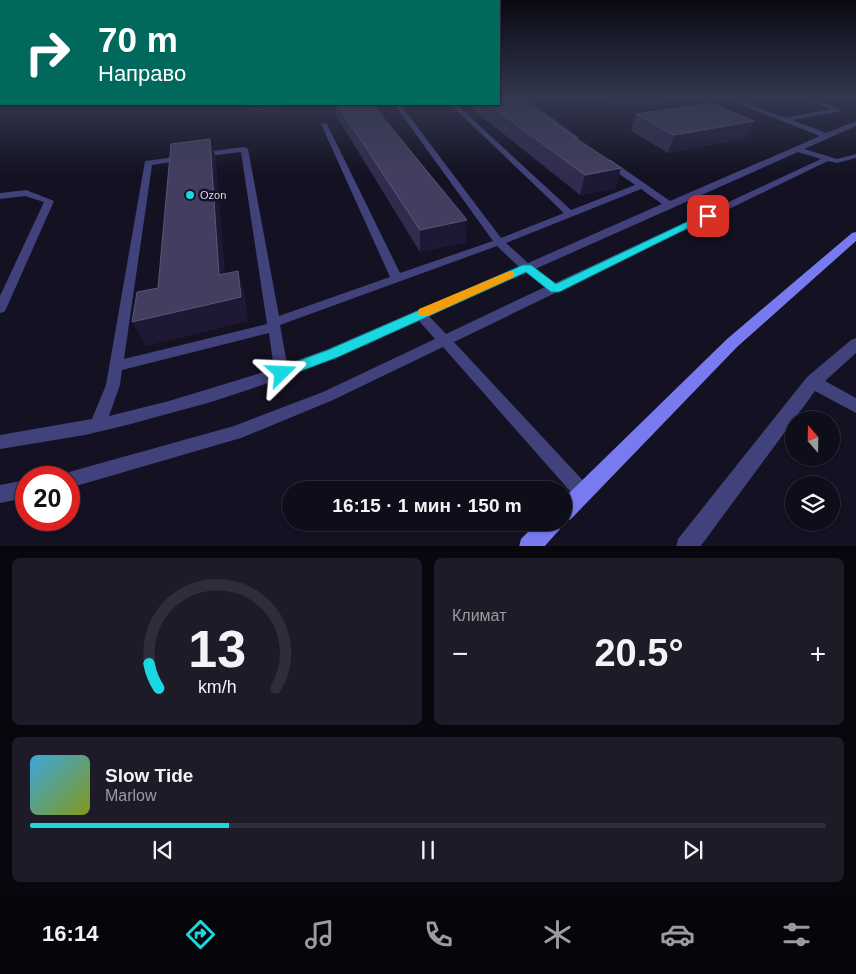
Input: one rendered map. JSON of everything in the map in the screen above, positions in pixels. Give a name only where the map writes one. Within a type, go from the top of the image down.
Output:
[{"type":"street","points":[[572,504],[732,343],[856,235]]},
{"type":"street","points":[[686,546],[813,382],[856,344]]},
{"type":"street","points":[[813,382],[856,406]]},
{"type":"street","points":[[529,546],[544,531]]},
{"type":"lane","points":[[411,123],[499,242],[527,268],[555,289]]},
{"type":"lane","points":[[474,123],[570,214]]},
{"type":"lane","points":[[555,123],[584,145]]},
{"type":"lane","points":[[791,123],[826,136]]},
{"type":"lane","points":[[0,442],[98,425],[163,409],[282,373],[333,353],[855,123]]},
{"type":"lane","points":[[324,124],[397,279]]},
{"type":"lane","points":[[98,425],[113,385],[148,163],[244,149],[282,373]]},
{"type":"lane","points":[[797,149],[826,159],[843,161],[856,156]]},
{"type":"lane","points":[[600,157],[669,205]]},
{"type":"lane","points":[[80,477],[190,448],[244,430],[328,396],[826,159]]},
{"type":"lane","points":[[116,366],[274,325],[499,242],[641,186]]},
{"type":"lane","points":[[0,196],[26,193],[49,200],[0,309]]},
{"type":"lane","points":[[420,314],[583,492]]},
{"type":"lane","points":[[0,494],[15,491]]},
{"type":"building","points":[[350,123],[388,123],[467,220],[420,230]]},
{"type":"building","points":[[515,123],[554,123],[621,168],[585,175]]},
{"type":"building","points":[[653,123],[740,123],[674,135]]},
{"type":"building","points":[[210,139],[219,275],[238,271],[241,297],[132,322],[137,292],[158,288],[171,144]]},
{"type":"slow traffic","points":[[424,312],[510,275]]},
{"type":"place","name":"Ozon","points":[[190,195]]},
{"type":"route","points":[[282,373],[333,353],[527,268],[555,289],[708,216]]}]
